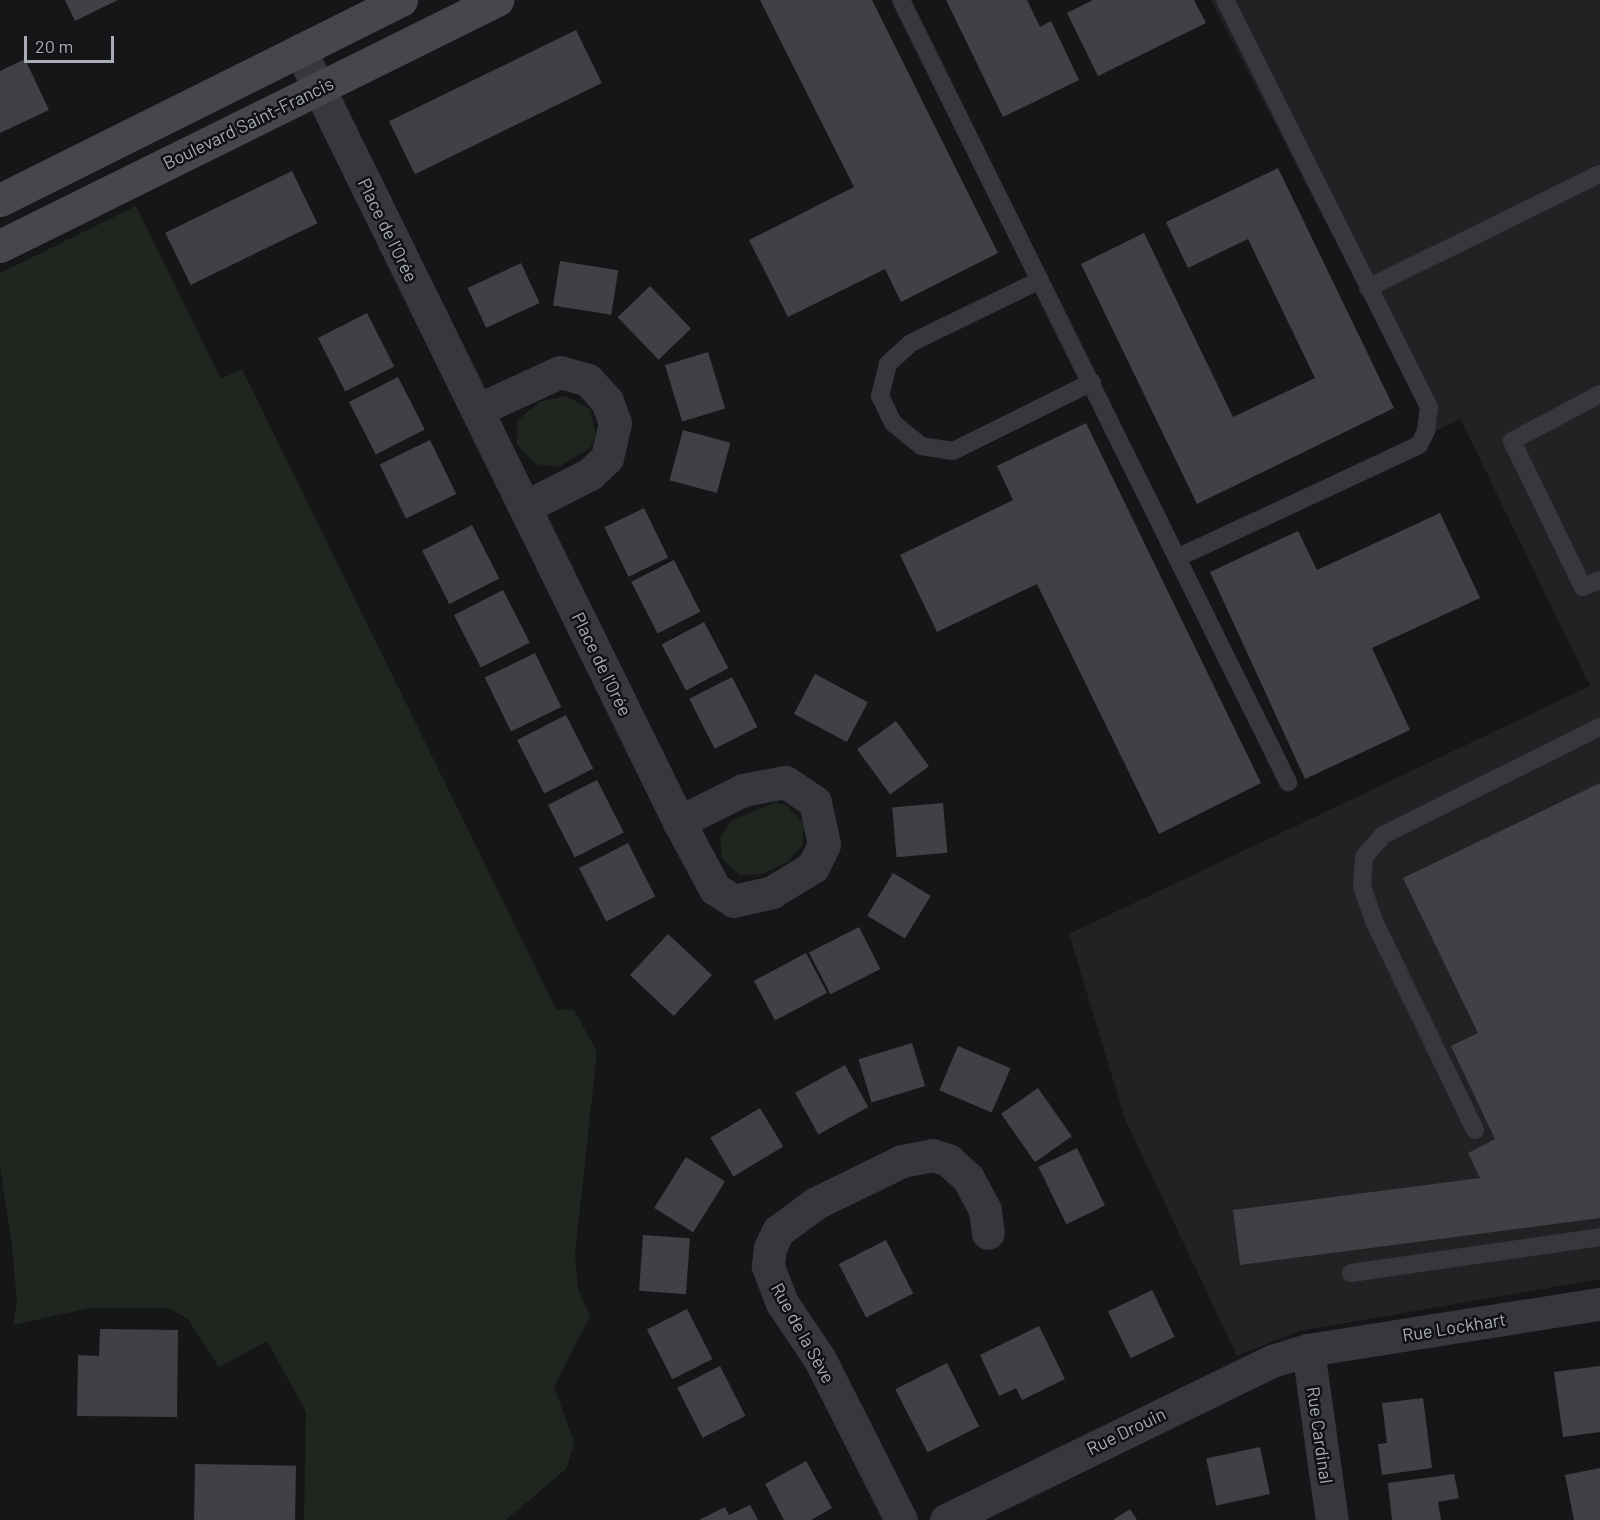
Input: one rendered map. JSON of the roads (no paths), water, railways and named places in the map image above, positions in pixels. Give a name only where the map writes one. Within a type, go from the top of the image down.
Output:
[{"type":"street","points":[[0,200],[401,0]]},
{"type":"street","name":"Boulevard Saint-Francis","points":[[0,246],[497,0]]},
{"type":"street","name":"Place de l'Orée","points":[[300,50],[679,822]]},
{"type":"street","points":[[477,410],[560,372],[588,380],[608,401],[615,423],[607,458],[590,474],[525,507]]},
{"type":"street","name":"Rue de la Sève","points":[[902,1520],[819,1358],[782,1303],[768,1266],[770,1248],[778,1231],[816,1203],[902,1161],[933,1155],[948,1160],[968,1178],[985,1210],[988,1233]]},
{"type":"street","name":"Rue Lockhart","points":[[1308,1350],[1600,1304]]},
{"type":"street","name":"Rue Drouin","points":[[946,1520],[1254,1368],[1308,1350]]},
{"type":"street","name":"Rue Cardinal","points":[[1308,1350],[1332,1520]]},
{"type":"lane","points":[[901,0],[1179,557],[1288,782]]},
{"type":"lane","points":[[1179,557],[1419,445],[1426,431],[1429,407],[1225,0]]},
{"type":"lane","points":[[1368,288],[1598,181]]},
{"type":"lane","points":[[1040,280],[911,343],[888,364],[880,396],[893,423],[921,446],[953,451],[1092,382]]},
{"type":"lane","points":[[1600,394],[1512,441],[1584,587],[1600,580]]},
{"type":"lane","points":[[1475,1130],[1374,921],[1362,887],[1364,857],[1383,835],[1600,728]]},
{"type":"lane","points":[[1351,1273],[1600,1237]]}]
